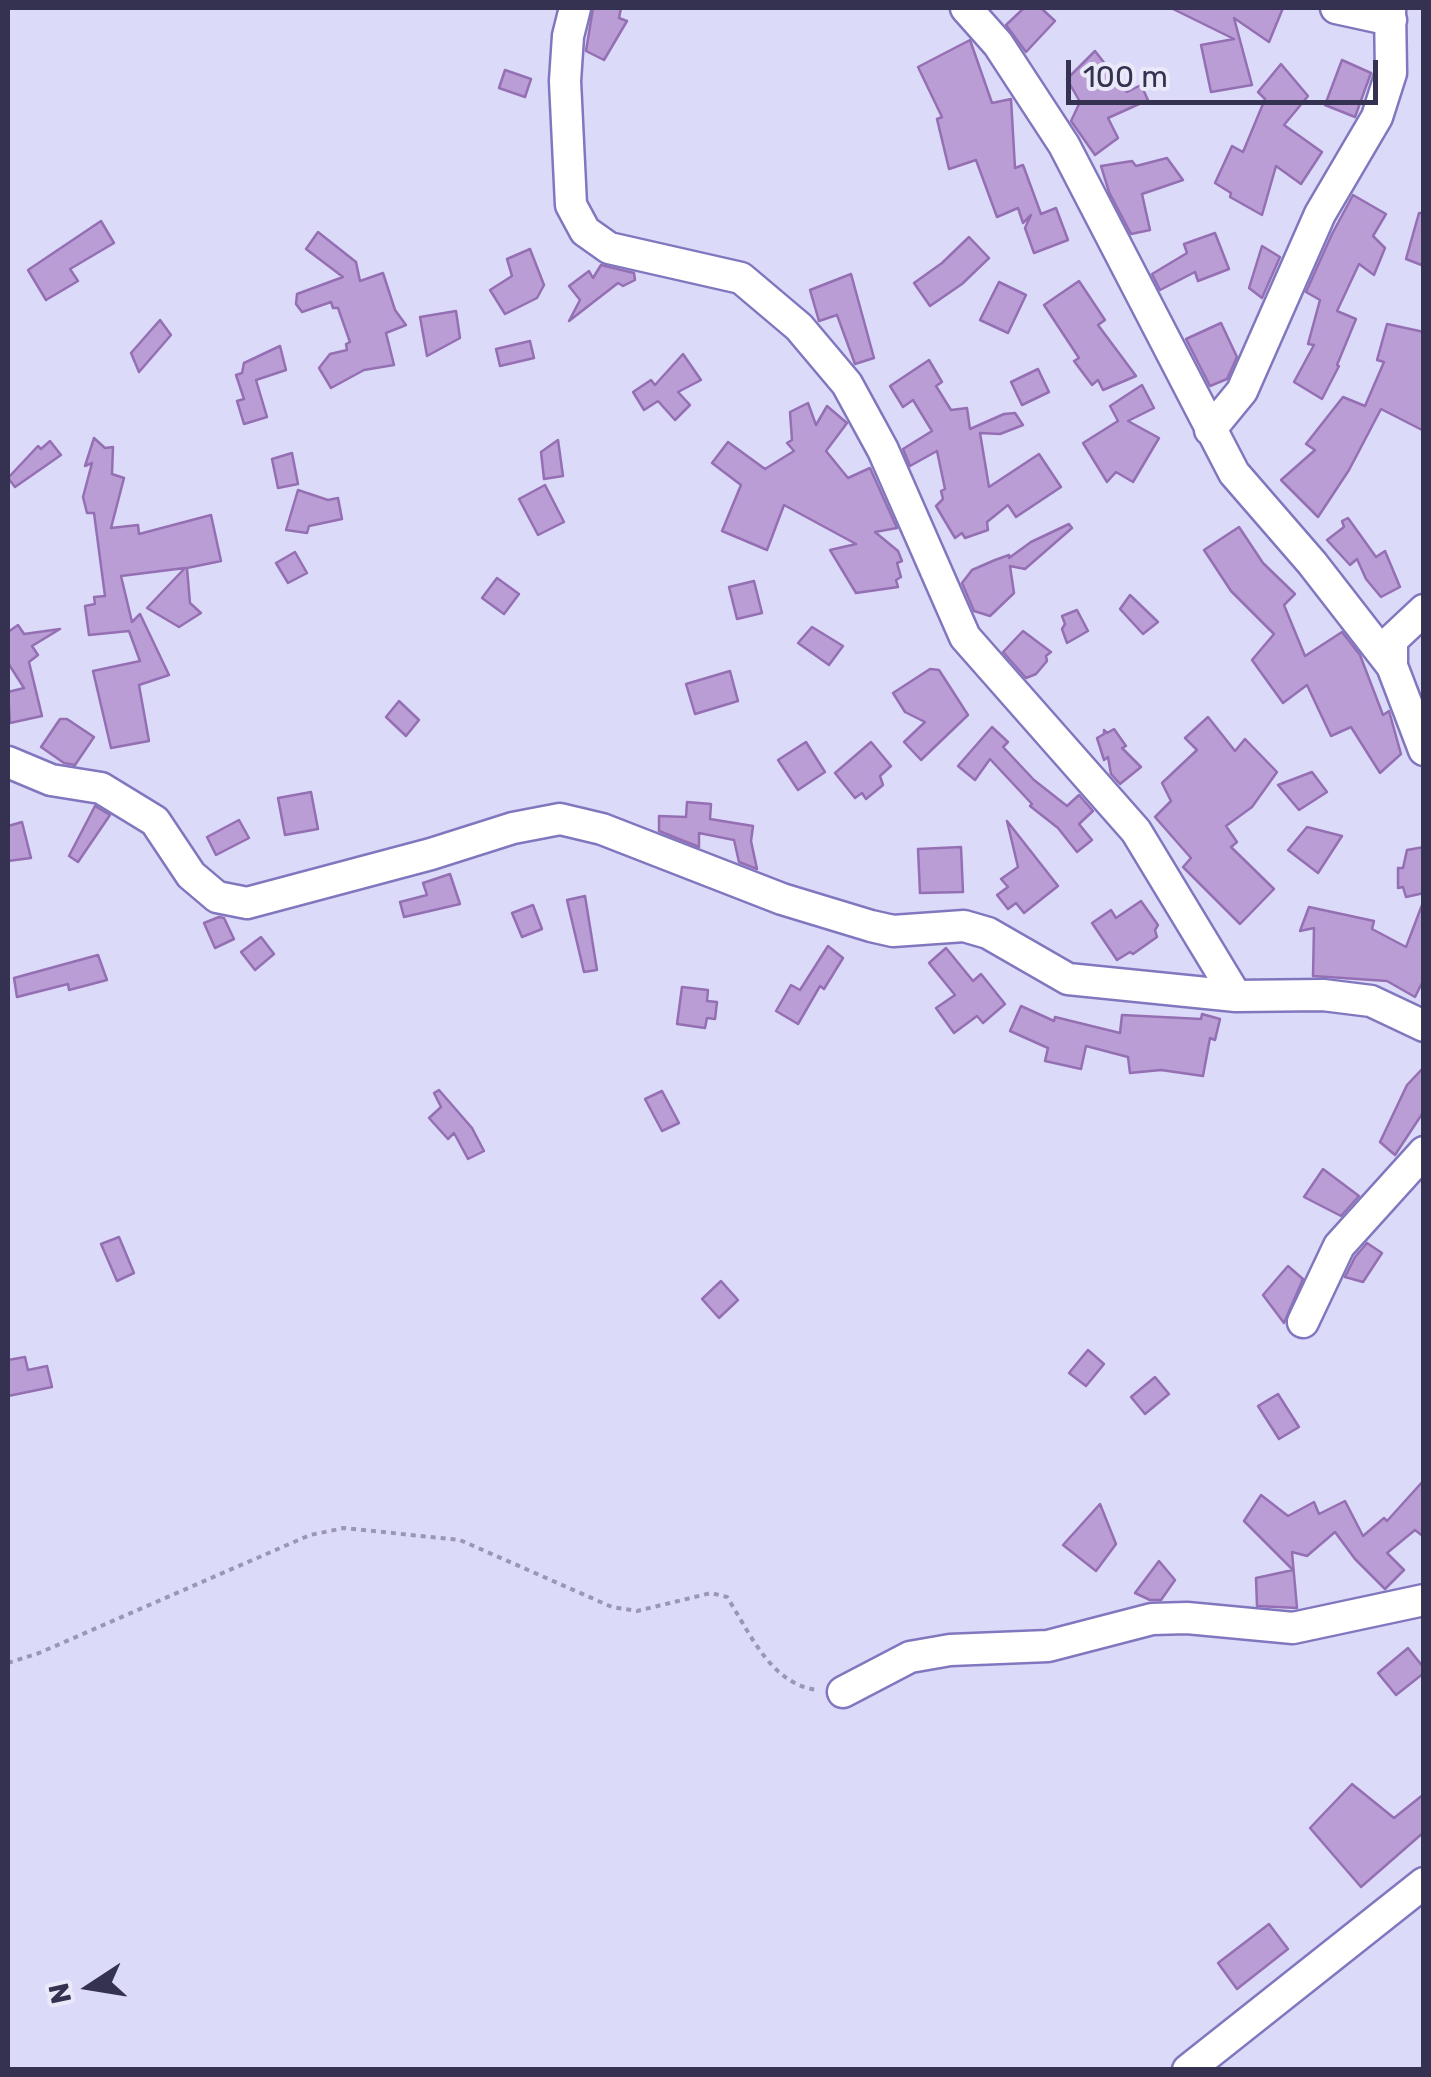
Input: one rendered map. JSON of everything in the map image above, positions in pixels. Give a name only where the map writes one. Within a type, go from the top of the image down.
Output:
[{"type":"street","points":[[574,8],[565,81],[572,205],[585,231],[608,248],[742,278],[811,341],[847,384],[883,450],[964,638],[1136,831],[1236,996]]},
{"type":"street","points":[[966,8],[998,44],[1064,145],[1234,473],[1312,563],[1392,666],[1424,750]]},
{"type":"street","points":[[1210,430],[1242,391],[1320,214],[1377,117],[1392,73],[1391,14],[1336,8]]},
{"type":"street","points":[[1392,666],[1392,640],[1424,610]]},
{"type":"street","points":[[8,762],[50,780],[101,788],[155,820],[191,874],[216,897],[247,902],[431,854],[513,828],[560,819],[602,829],[782,899],[871,926],[893,931],[964,926],[988,933],[1068,979],[1236,996],[1324,995],[1371,1001],[1424,1026]]},
{"type":"street","points":[[1304,1322],[1339,1246],[1424,1152]]},
{"type":"street","points":[[843,1692],[910,1657],[950,1650],[1048,1646],[1152,1620],[1187,1618],[1293,1628],[1424,1600]]},
{"type":"street","points":[[1188,2070],[1424,1883]]},
{"type":"path","points":[[8,1662],[39,1653],[310,1534],[344,1528],[460,1540],[612,1608],[637,1610],[711,1594],[727,1598],[775,1672],[810,1689],[843,1692]]},
{"type":"building","points":[[593,8],[621,8],[619,18],[627,21],[604,60],[586,51]]},
{"type":"building","points":[[1024,8],[1041,8],[1055,21],[1026,52],[1006,25]]},
{"type":"building","points":[[1171,8],[1283,8],[1269,42],[1234,18],[1252,85],[1211,92],[1201,45],[1234,39]]},
{"type":"building","points":[[970,40],[992,103],[1011,99],[1015,168],[1023,165],[1041,214],[1056,208],[1068,240],[1034,253],[1025,228],[1031,215],[1023,223],[1018,208],[997,217],[976,160],[949,169],[937,119],[942,117],[918,67]]},
{"type":"building","points":[[1095,51],[1127,92],[1141,85],[1148,100],[1108,118],[1118,138],[1095,155],[1071,121],[1080,102],[1067,79]]},
{"type":"building","points":[[1342,60],[1371,73],[1355,117],[1325,105]]},
{"type":"building","points":[[1281,64],[1308,96],[1284,125],[1322,152],[1301,184],[1276,166],[1262,215],[1230,197],[1231,193],[1215,183],[1232,146],[1243,152],[1265,99],[1258,92]]},
{"type":"building","points":[[505,70],[531,79],[525,97],[499,88]]},
{"type":"building","points":[[1167,158],[1183,180],[1142,194],[1150,230],[1131,234],[1109,192],[1101,166],[1132,161],[1136,166]]},
{"type":"building","points":[[1353,195],[1386,214],[1373,236],[1385,248],[1374,275],[1359,264],[1337,311],[1356,319],[1322,399],[1294,382],[1314,345],[1308,344],[1320,300],[1306,292]]},
{"type":"building","points":[[1419,213],[1424,213],[1424,266],[1406,259]]},
{"type":"building","points":[[101,221],[114,243],[70,269],[78,281],[46,300],[28,270]]},
{"type":"building","points":[[318,232],[356,262],[360,281],[383,273],[395,310],[406,325],[386,333],[394,365],[364,370],[331,388],[319,368],[330,354],[347,350],[346,344],[350,342],[338,308],[333,308],[331,302],[302,312],[296,304],[297,294],[343,277],[306,249]]},
{"type":"building","points":[[1215,233],[1229,269],[1198,281],[1195,272],[1160,290],[1152,274],[1187,253],[1184,244]]},
{"type":"building","points":[[969,237],[989,258],[962,284],[930,306],[914,283]]},
{"type":"building","points":[[1262,246],[1280,257],[1262,298],[1249,288]]},
{"type":"building","points":[[530,249],[544,285],[537,298],[505,314],[490,290],[512,276],[507,259]]},
{"type":"building","points":[[601,265],[634,273],[635,280],[623,286],[618,283],[569,321],[580,300],[569,286],[589,271],[593,278]]},
{"type":"building","points":[[851,274],[874,358],[855,364],[837,315],[819,321],[810,290]]},
{"type":"building","points":[[1079,281],[1105,320],[1098,325],[1136,376],[1103,390],[1098,380],[1092,385],[1074,361],[1079,358],[1044,305]]},
{"type":"building","points":[[999,282],[1026,295],[1008,333],[980,320]]},
{"type":"building","points":[[456,311],[460,338],[427,356],[420,317]]},
{"type":"building","points":[[160,320],[171,335],[139,372],[131,353]]},
{"type":"building","points":[[1221,323],[1237,357],[1227,379],[1210,386],[1186,339]]},
{"type":"building","points":[[1387,324],[1424,332],[1424,431],[1381,409],[1349,470],[1318,517],[1281,480],[1315,450],[1306,444],[1343,397],[1365,406],[1384,362],[1377,360]]},
{"type":"building","points":[[530,341],[534,358],[500,366],[496,349]]},
{"type":"building","points":[[280,346],[286,370],[256,380],[267,417],[244,424],[237,401],[244,399],[236,375],[242,373],[244,363]]},
{"type":"building","points":[[683,354],[701,380],[678,392],[690,405],[675,420],[658,401],[644,410],[633,392],[651,380],[655,385]]},
{"type":"building","points":[[929,360],[942,382],[936,386],[951,410],[967,408],[970,429],[1015,413],[1023,425],[1000,434],[980,433],[989,487],[1039,454],[1061,487],[1016,517],[1008,505],[987,522],[988,530],[965,538],[962,533],[955,538],[936,506],[945,489],[937,451],[910,466],[903,449],[932,431],[913,400],[903,407],[890,386]]},
{"type":"building","points":[[1038,369],[1049,392],[1022,405],[1011,382]]},
{"type":"building","points":[[1142,385],[1154,408],[1128,421],[1159,438],[1133,482],[1116,472],[1107,482],[1083,443],[1118,421],[1110,406]]},
{"type":"building","points":[[808,403],[816,425],[827,406],[847,423],[826,451],[848,478],[870,468],[897,528],[875,532],[898,551],[902,561],[897,563],[901,577],[896,580],[898,587],[856,593],[830,550],[856,544],[784,505],[767,550],[722,531],[741,485],[712,463],[728,442],[765,469],[794,451],[787,443],[792,440],[790,412]]},
{"type":"building","points":[[94,438],[105,448],[113,447],[112,474],[124,478],[111,528],[138,525],[139,534],[211,515],[221,561],[187,568],[190,603],[201,613],[179,627],[147,608],[185,568],[121,576],[132,622],[140,614],[169,675],[139,685],[149,741],[111,748],[93,671],[140,661],[129,631],[89,635],[85,606],[95,604],[94,597],[105,596],[94,513],[87,513],[83,497],[92,463],[85,466]]},
{"type":"building","points":[[558,440],[563,476],[544,479],[541,452]]},
{"type":"building","points":[[50,441],[61,455],[15,487],[8,478],[38,446],[41,449]]},
{"type":"building","points":[[292,453],[298,484],[278,488],[272,459]]},
{"type":"building","points":[[545,485],[564,522],[538,535],[519,499]]},
{"type":"building","points":[[298,490],[328,500],[338,498],[342,519],[309,526],[307,533],[286,530]]},
{"type":"building","points":[[1348,518],[1376,557],[1385,551],[1400,587],[1381,597],[1366,579],[1357,559],[1350,565],[1327,540],[1344,527],[1342,521]]},
{"type":"building","points":[[1069,524],[1072,528],[1025,569],[1010,566],[1014,593],[990,616],[974,611],[962,583],[972,570],[1009,558],[1031,542]]},
{"type":"building","points":[[1239,527],[1263,563],[1295,594],[1284,605],[1305,656],[1342,632],[1360,655],[1383,715],[1389,711],[1401,754],[1380,773],[1351,727],[1331,736],[1307,685],[1283,703],[1252,660],[1274,634],[1231,591],[1204,550]]},
{"type":"building","points":[[295,552],[307,573],[288,583],[276,563]]},
{"type":"building","points":[[497,578],[519,594],[504,614],[482,598]]},
{"type":"building","points":[[754,581],[762,613],[737,619],[729,587]]},
{"type":"building","points":[[1130,595],[1158,622],[1143,634],[1120,609]]},
{"type":"building","points":[[1077,610],[1088,631],[1067,643],[1062,616]]},
{"type":"building","points":[[18,625],[24,634],[60,629],[32,646],[38,655],[29,662],[42,716],[10,723],[8,692],[24,688],[8,663],[8,632]]},
{"type":"building","points":[[812,627],[843,646],[829,665],[798,643]]},
{"type":"building","points":[[1023,631],[1051,652],[1036,674],[1026,678],[1003,652]]},
{"type":"building","points":[[930,669],[939,670],[968,715],[921,760],[904,742],[925,722],[905,712],[893,693]]},
{"type":"building","points":[[730,671],[738,701],[695,714],[686,684]]},
{"type":"building","points":[[399,701],[419,720],[406,736],[386,717]]},
{"type":"building","points":[[1208,717],[1235,751],[1245,739],[1277,772],[1252,807],[1226,826],[1237,842],[1231,847],[1274,889],[1240,924],[1183,867],[1191,858],[1155,817],[1171,801],[1162,783],[1197,750],[1185,738]]},
{"type":"building","points":[[60,719],[67,719],[94,737],[75,765],[64,763],[41,747]]},
{"type":"building","points":[[992,727],[1008,742],[1003,747],[1034,780],[1067,806],[1079,795],[1093,811],[1079,824],[1092,840],[1077,852],[990,759],[975,780],[958,766]]},
{"type":"building","points":[[1114,729],[1126,746],[1122,748],[1141,767],[1120,784],[1111,774],[1108,757],[1104,760],[1097,738],[1104,730],[1107,733]]},
{"type":"building","points":[[806,742],[825,772],[798,790],[778,760]]},
{"type":"building","points":[[871,742],[891,766],[880,776],[883,785],[866,799],[862,793],[855,798],[835,773]]},
{"type":"building","points":[[1312,772],[1327,792],[1299,810],[1278,785]]},
{"type":"building","points":[[311,792],[318,829],[285,835],[278,798]]},
{"type":"building","points":[[687,802],[711,804],[710,819],[753,826],[751,841],[757,869],[739,862],[734,840],[699,833],[699,847],[659,831],[659,816],[686,817]]},
{"type":"building","points":[[95,806],[110,815],[78,862],[69,856]]},
{"type":"building","points":[[239,820],[249,838],[216,855],[207,837]]},
{"type":"building","points":[[1007,821],[1058,886],[1024,913],[1016,903],[1008,909],[997,895],[1008,887],[1001,879],[1018,867]]},
{"type":"building","points":[[22,822],[31,858],[8,861],[8,826]]},
{"type":"building","points":[[1307,827],[1342,836],[1318,873],[1288,850]]},
{"type":"building","points":[[961,847],[963,892],[920,893],[918,849]]},
{"type":"building","points":[[1424,847],[1424,893],[1406,897],[1403,887],[1398,888],[1398,868],[1403,868],[1407,850]]},
{"type":"building","points":[[450,874],[460,904],[404,917],[400,902],[427,895],[423,883]]},
{"type":"building","points":[[585,896],[597,970],[584,972],[567,900]]},
{"type":"building","points":[[1141,901],[1158,925],[1157,937],[1117,960],[1092,923],[1111,910],[1116,918]]},
{"type":"building","points":[[533,905],[542,929],[522,937],[512,913]]},
{"type":"building","points":[[1422,905],[1424,979],[1415,997],[1387,981],[1313,976],[1314,928],[1300,931],[1309,907],[1374,921],[1372,929],[1406,947]]},
{"type":"building","points":[[224,918],[234,939],[215,948],[204,923]]},
{"type":"building","points":[[261,937],[274,954],[255,970],[241,952]]},
{"type":"building","points":[[828,946],[843,958],[824,989],[820,986],[798,1024],[776,1011],[791,985],[800,990]]},
{"type":"building","points":[[946,948],[973,981],[981,974],[1005,1004],[983,1023],[977,1016],[954,1033],[936,1008],[955,995],[929,963]]},
{"type":"building","points":[[98,955],[107,980],[69,990],[68,984],[17,997],[14,978]]},
{"type":"building","points":[[682,987],[708,990],[707,1001],[717,1002],[715,1019],[707,1018],[705,1028],[677,1024]]},
{"type":"building","points":[[1021,1006],[1054,1021],[1055,1017],[1120,1033],[1122,1015],[1201,1019],[1202,1014],[1220,1019],[1215,1040],[1210,1038],[1203,1076],[1161,1070],[1130,1073],[1128,1057],[1086,1046],[1081,1069],[1045,1061],[1048,1048],[1010,1031]]},
{"type":"building","points":[[1424,1067],[1424,1111],[1395,1155],[1380,1142],[1407,1085]]},
{"type":"building","points":[[439,1090],[472,1128],[484,1151],[468,1159],[454,1133],[448,1139],[429,1118],[441,1107],[434,1093]]},
{"type":"building","points":[[662,1091],[679,1123],[662,1131],[645,1099]]},
{"type":"building","points":[[1323,1169],[1359,1196],[1341,1216],[1304,1197]]},
{"type":"building","points":[[119,1237],[134,1273],[117,1281],[101,1244]]},
{"type":"building","points":[[1367,1243],[1382,1253],[1363,1282],[1345,1277],[1355,1257]]},
{"type":"building","points":[[1288,1266],[1303,1279],[1284,1323],[1263,1295]]},
{"type":"building","points":[[721,1281],[738,1300],[719,1318],[702,1299]]},
{"type":"building","points":[[1088,1350],[1104,1364],[1086,1386],[1069,1373]]},
{"type":"building","points":[[25,1357],[28,1370],[47,1366],[52,1387],[8,1396],[8,1360]]},
{"type":"building","points":[[1155,1377],[1169,1394],[1145,1414],[1131,1397]]},
{"type":"building","points":[[1278,1394],[1299,1427],[1279,1439],[1258,1406]]},
{"type":"building","points":[[1424,1480],[1424,1537],[1415,1530],[1387,1553],[1404,1570],[1385,1589],[1335,1532],[1307,1556],[1292,1552],[1297,1608],[1257,1606],[1256,1578],[1293,1570],[1244,1521],[1261,1495],[1288,1516],[1314,1502],[1319,1514],[1345,1501],[1363,1536],[1384,1518],[1387,1521]]},
{"type":"building","points":[[1100,1504],[1116,1544],[1096,1571],[1063,1545]]},
{"type":"building","points":[[1159,1561],[1175,1580],[1161,1600],[1150,1600],[1135,1593]]},
{"type":"building","points":[[1408,1648],[1424,1673],[1396,1695],[1378,1673]]},
{"type":"building","points":[[1352,1784],[1394,1818],[1424,1794],[1424,1832],[1361,1887],[1310,1828]]},
{"type":"building","points":[[1269,1924],[1288,1949],[1237,1989],[1218,1963]]}]
